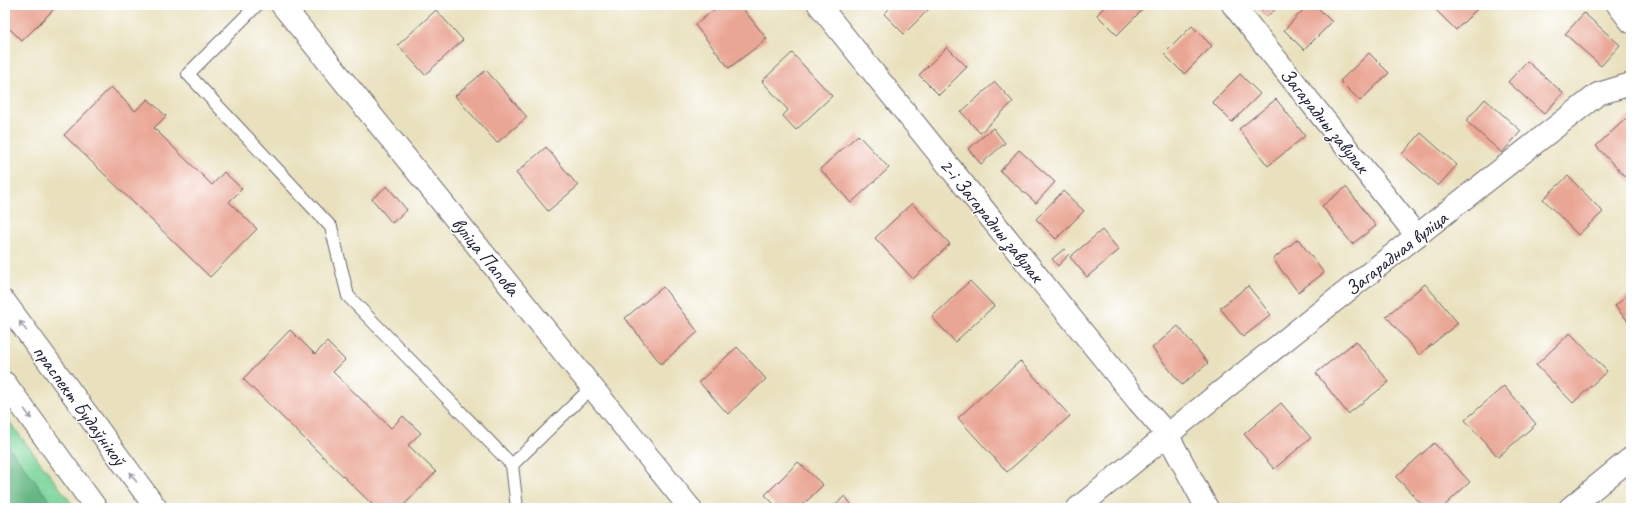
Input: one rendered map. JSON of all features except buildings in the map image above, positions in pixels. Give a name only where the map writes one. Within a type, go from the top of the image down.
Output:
[{"type":"street","name":"вуліца Папова","points":[[282,5],[690,508]]},
{"type":"street","name":"2-і Загарадны завулак","points":[[819,5],[1138,401],[1167,434],[1207,508]]},
{"type":"street","name":"Загарадны завулак","points":[[1233,5],[1417,236]]},
{"type":"street","points":[[1618,5],[1631,22]]},
{"type":"street","name":"Загарадная вуліца","points":[[1078,508],[1167,434],[1598,94],[1631,84]]},
{"type":"street","name":"праспект Будаўнікоў","points":[[5,302],[156,508]]},
{"type":"street","points":[[5,383],[96,508]]},
{"type":"street","points":[[1582,504],[1631,458]]},
{"type":"lane","points":[[256,5],[188,74],[331,227],[348,296],[512,465],[517,508]]},
{"type":"lane","points":[[512,465],[592,387]]},
{"type":"green space","points":[[5,416],[75,508],[5,508]]},
{"type":"green space","points":[[5,442],[55,508],[5,508]]}]
